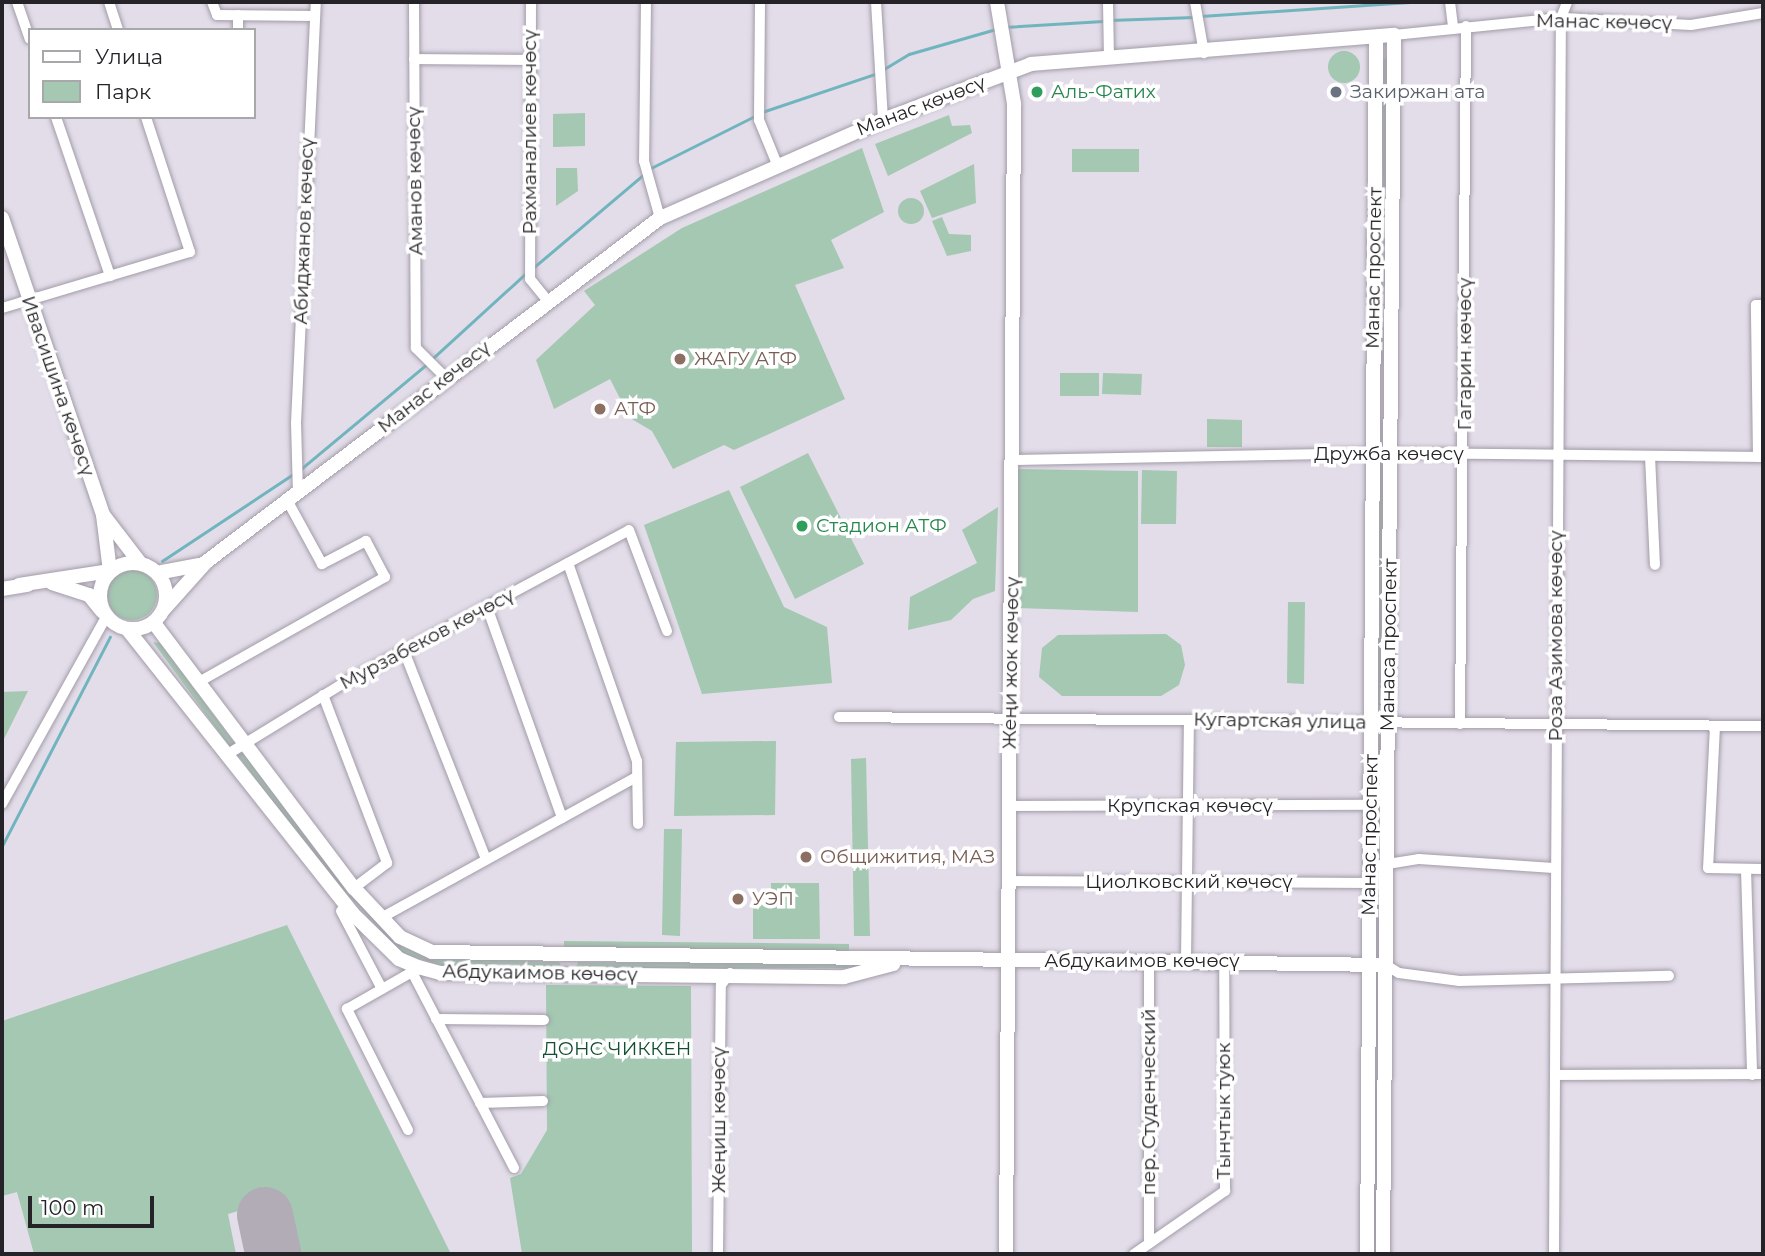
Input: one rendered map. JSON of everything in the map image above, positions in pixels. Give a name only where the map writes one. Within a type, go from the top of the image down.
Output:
[{"type":"main road","name":"Жеңи жок көчөсү","points":[[997,2],[999,28],[1011,72],[1015,460],[1008,719],[1006,1254]]},
{"type":"main road","name":"Манас көчөсү","points":[[206,562],[546,299],[660,218],[777,164],[883,120],[1011,72],[1109,57],[1204,53],[1394,35]]},
{"type":"main road","name":"Манаса проспект","points":[[1383,1254],[1394,35]]},
{"type":"main road","name":"Манас проспект","points":[[1367,1254],[1376,38]]},
{"type":"main road","name":"Ивасишина көчөсү","points":[[2,218],[103,515]]},
{"type":"main road","points":[[103,515],[140,564],[158,573],[206,562]]},
{"type":"main road","points":[[103,515],[110,571],[100,591],[105,615]]},
{"type":"main road","points":[[19,585],[59,583],[89,595],[105,615],[128,630],[154,623],[206,562]]},
{"type":"main road","points":[[2,589],[140,564]]},
{"type":"main road","points":[[158,573],[166,594],[164,609]]},
{"type":"main road","name":"Абдукаимов көчөсү","points":[[154,623],[241,744],[354,888],[381,918],[432,952],[571,958],[898,963],[1368,960],[1386,965]]},
{"type":"main road","name":"Абдукаимов көчөсү","points":[[128,630],[352,913],[411,968],[440,973],[708,973],[726,979],[844,977],[898,963]]},
{"type":"main road","points":[[571,958],[572,975]]},
{"type":"main road","points":[[1367,1115],[1385,1115]]},
{"type":"main road","points":[[1367,1234],[1384,1235]]},
{"type":"street","points":[[17,2],[28,33]]},
{"type":"street","points":[[108,2],[117,28]]},
{"type":"street","points":[[212,2],[217,15],[315,16]]},
{"type":"street","name":"Абиджанов көчөсү","points":[[294,492],[316,2]]},
{"type":"street","name":"Аманов көчөсү","points":[[414,2],[416,348],[426,362],[446,378]]},
{"type":"street","name":"Рахманалиев көчөсү","points":[[531,2],[530,279],[546,299]]},
{"type":"street","points":[[646,2],[644,161],[649,188],[660,218]]},
{"type":"street","points":[[760,2],[759,120],[777,164]]},
{"type":"street","points":[[876,2],[877,80],[883,120]]},
{"type":"street","points":[[1108,2],[1109,57]]},
{"type":"street","points":[[1195,2],[1204,53]]},
{"type":"street","points":[[1561,18],[1567,2]]},
{"type":"street","points":[[1450,4],[1453,27]]},
{"type":"street","name":"Манас көчөсү","points":[[1394,35],[1561,18],[1690,25],[1763,13]]},
{"type":"street","points":[[238,15],[238,28]]},
{"type":"street","name":"Роза Азимова көчөсү","points":[[1552,1254],[1556,1075],[1553,979],[1561,18]]},
{"type":"street","name":"Гагарин көчөсү","points":[[1460,724],[1466,26]]},
{"type":"street","points":[[414,59],[531,60]]},
{"type":"street","points":[[57,119],[110,276]]},
{"type":"street","points":[[2,308],[190,252],[147,119]]},
{"type":"street","points":[[1374,296],[1391,296]]},
{"type":"street","points":[[1761,457],[1756,305],[1763,305]]},
{"type":"street","name":"Дружба көчөсү","points":[[1015,460],[1373,453],[1761,457]]},
{"type":"street","points":[[1650,456],[1655,565]]},
{"type":"street","points":[[197,683],[385,577],[366,541],[322,564],[294,492]]},
{"type":"street","name":"Мурзабеков көчөсү","points":[[228,754],[323,695],[629,530],[667,631]]},
{"type":"street","points":[[568,563],[637,761],[635,778],[638,824]]},
{"type":"street","points":[[487,607],[562,818]]},
{"type":"street","points":[[2,804],[105,615]]},
{"type":"street","points":[[404,651],[485,857]]},
{"type":"street","points":[[323,695],[387,863],[354,888]]},
{"type":"street","name":"Кугартская улица","points":[[839,717],[1763,726]]},
{"type":"street","points":[[1186,961],[1189,720]]},
{"type":"street","points":[[1715,726],[1708,868],[1763,869]]},
{"type":"street","points":[[381,918],[485,857],[635,778]]},
{"type":"street","name":"Крупская көчөсү","points":[[1009,806],[1371,805]]},
{"type":"street","points":[[1370,867],[1419,859],[1555,868]]},
{"type":"street","points":[[1556,1075],[1757,1074],[1746,869]]},
{"type":"street","name":"Циолковский көчөсү","points":[[1009,881],[1369,883]]},
{"type":"street","points":[[341,911],[382,989]]},
{"type":"street","name":"пер. Студенческий","points":[[1149,961],[1149,1242]]},
{"type":"street","name":"Тынчтык туюк","points":[[1134,1254],[1225,1191],[1224,961]]},
{"type":"street","points":[[1386,965],[1399,973],[1459,981],[1669,976]]},
{"type":"street","points":[[408,1130],[347,1009],[411,968],[514,1168]]},
{"type":"street","name":"Жеңиш көчөсү","points":[[718,1254],[726,979]]},
{"type":"street","points":[[436,1019],[544,1020]]},
{"type":"street","points":[[480,1103],[543,1101]]},
{"type":"green space","points":[[1344,51],[1355,56],[1360,67],[1355,78],[1344,83],[1333,78],[1328,67],[1333,56]]},
{"type":"green space","points":[[1387,58],[1387,285],[1384,286],[1382,59]]},
{"type":"green space","points":[[585,113],[585,146],[553,147],[553,114]]},
{"type":"green space","points":[[949,115],[952,126],[970,125],[972,133],[888,176],[875,144]]},
{"type":"green space","points":[[862,148],[884,212],[831,240],[844,268],[795,285],[845,399],[734,450],[724,445],[673,469],[652,431],[630,418],[610,379],[554,409],[536,360],[595,305],[584,291],[682,228]]},
{"type":"green space","points":[[1072,149],[1139,149],[1139,172],[1072,172]]},
{"type":"green space","points":[[974,164],[976,203],[932,218],[920,191]]},
{"type":"green space","points":[[556,168],[577,168],[578,191],[556,206]]},
{"type":"green space","points":[[911,198],[920,202],[924,211],[920,220],[911,224],[902,220],[898,211],[902,202]]},
{"type":"green space","points":[[942,217],[949,234],[971,235],[971,251],[947,256],[932,221]]},
{"type":"green space","points":[[1060,373],[1099,373],[1099,396],[1060,396]]},
{"type":"green space","points":[[1103,373],[1142,374],[1141,395],[1102,394]]},
{"type":"green space","points":[[1207,419],[1242,420],[1242,447],[1207,447]]},
{"type":"green space","name":"Стадион АТФ","points":[[808,453],[864,564],[795,599],[740,487]]},
{"type":"green space","points":[[1380,462],[1384,463],[1380,705],[1377,705]]},
{"type":"green space","points":[[1016,469],[1138,471],[1138,612],[1018,608]]},
{"type":"green space","points":[[1142,470],[1177,471],[1176,524],[1141,524]]},
{"type":"green space","points":[[729,490],[784,607],[827,627],[832,683],[702,694],[644,525]]},
{"type":"green space","points":[[998,507],[995,591],[973,599],[951,620],[908,630],[910,597],[977,563],[962,530]]},
{"type":"green space","points":[[132,570],[150,577],[157,595],[150,613],[132,620],[114,613],[107,595],[114,577]]},
{"type":"green space","points":[[1288,602],[1305,602],[1304,684],[1287,683]]},
{"type":"green space","points":[[1166,634],[1181,645],[1185,665],[1179,685],[1161,696],[1062,696],[1039,677],[1042,648],[1058,635]]},
{"type":"green space","points":[[153,642],[160,643],[235,744],[230,747]]},
{"type":"green space","points":[[28,691],[2,743],[2,692]]},
{"type":"green space","points":[[776,741],[775,815],[674,816],[676,742]]},
{"type":"green space","points":[[243,753],[319,854],[409,948],[434,958],[559,962],[563,969],[443,966],[403,954],[315,858],[237,754]]},
{"type":"green space","points":[[866,758],[870,936],[854,936],[851,759]]},
{"type":"green space","points":[[664,829],[682,829],[680,936],[662,935]]},
{"type":"green space","points":[[771,883],[819,883],[820,939],[753,939],[753,894],[771,893]]},
{"type":"green space","points":[[287,925],[451,1254],[297,1254],[285,1197],[228,1214],[236,1254],[34,1254],[17,1192],[2,1196],[2,1021]]},
{"type":"green space","points":[[564,941],[849,944],[849,951],[564,948]]},
{"type":"green space","points":[[578,962],[846,964],[848,968],[576,968]]},
{"type":"green space","name":"ДОНС ЧИККЕН","points":[[546,985],[691,986],[692,1254],[522,1254],[510,1178],[521,1174],[547,1130]]},
{"type":"waterway","points":[[1201,16],[1410,2]]},
{"type":"waterway","points":[[1110,20],[1194,17]]},
{"type":"waterway","points":[[1005,27],[1103,21]]},
{"type":"waterway","points":[[884,69],[909,54],[996,29]]},
{"type":"waterway","points":[[762,112],[875,74]]},
{"type":"waterway","points":[[651,168],[757,115]]},
{"type":"waterway","points":[[533,268],[643,175]]},
{"type":"waterway","points":[[432,359],[525,274]]},
{"type":"waterway","points":[[301,469],[427,364]]},
{"type":"waterway","points":[[162,561],[292,475]]},
{"type":"waterway","points":[[2,846],[110,637]]},
{"type":"runway","points":[[265,1215],[273,1254]]},
{"type":"place","name":"Аль-Фатих","points":[[1037,92]]},
{"type":"place","name":"Закиржан ата","points":[[1336,92]]},
{"type":"place","name":"ЖАГУ АТФ","points":[[680,359]]},
{"type":"place","name":"АТФ","points":[[600,409]]},
{"type":"place","name":"Стадион АТФ","points":[[802,526]]},
{"type":"place","name":"Общижития, МАЗ","points":[[806,857]]},
{"type":"place","name":"УЭП","points":[[738,899]]}]
